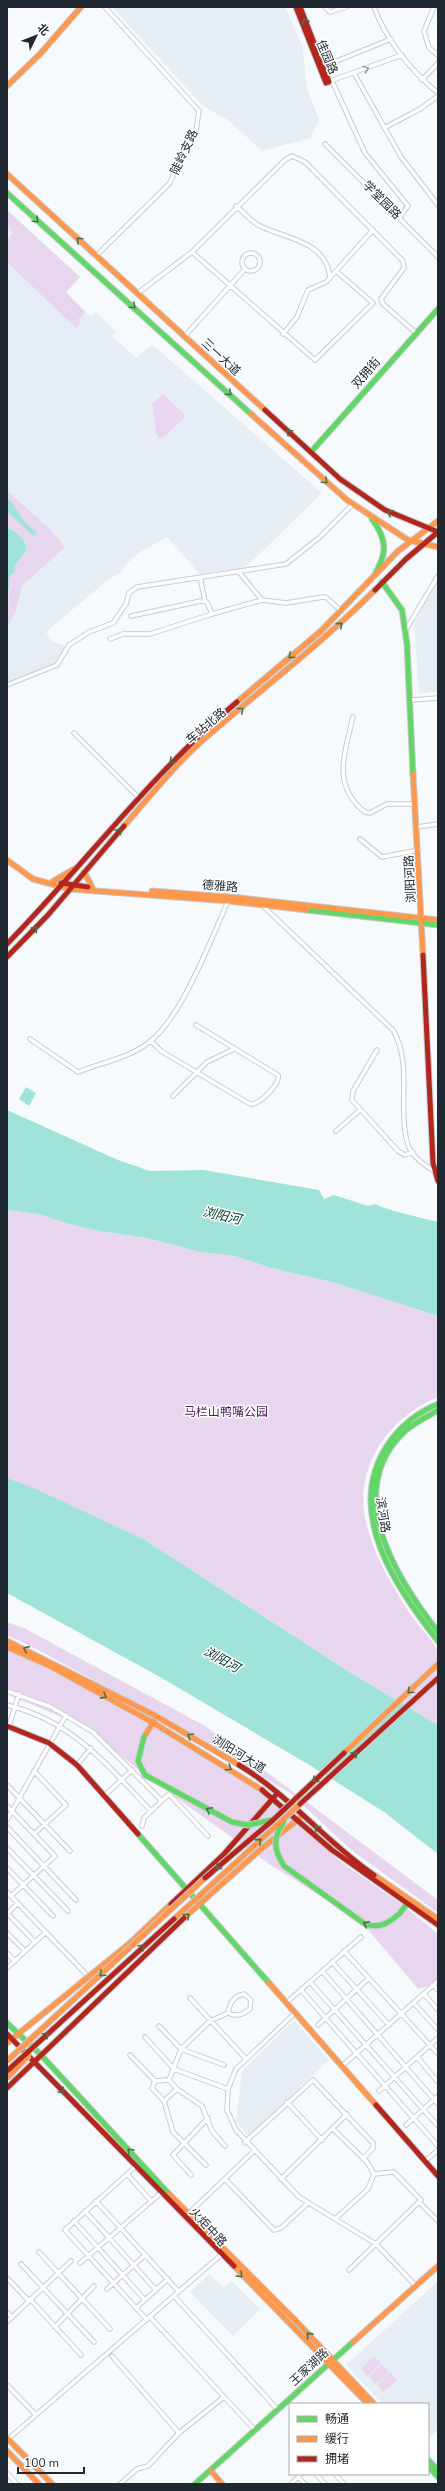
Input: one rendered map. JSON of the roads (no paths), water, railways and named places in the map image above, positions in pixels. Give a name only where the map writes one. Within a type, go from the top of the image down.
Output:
[{"type":"main road","points":[[7,84],[39,52],[78,7]]},
{"type":"main road","points":[[7,84],[40,54],[81,7]]},
{"type":"main road","name":"佳园路","points":[[296,7],[321,67]]},
{"type":"main road","name":"佳园路","points":[[300,7],[326,83],[330,81]]},
{"type":"main road","name":"三一大道","points":[[7,174],[138,293],[184,337],[364,498],[385,510],[438,532]]},
{"type":"main road","name":"三一大道","points":[[7,193],[353,504],[408,540],[438,548]]},
{"type":"main road","name":"双拥街","points":[[311,452],[438,309]]},
{"type":"main road","points":[[368,515],[385,541],[385,559],[376,572]]},
{"type":"main road","name":"车站北路","points":[[7,944],[62,886],[138,797],[189,744],[258,686],[341,611],[376,572],[408,540],[438,521]]},
{"type":"main road","name":"车站北路","points":[[7,957],[72,887],[174,768],[202,741],[267,689],[344,621],[422,544],[438,532]]},
{"type":"main road","name":"浏阳河路","points":[[382,582],[398,601],[405,631],[411,700],[418,827],[434,1171],[438,1181]]},
{"type":"main road","name":"德雅路","points":[[7,857],[30,874],[62,886]]},
{"type":"main road","name":"德雅路","points":[[7,860],[29,877],[62,886],[422,921],[438,920]]},
{"type":"main road","points":[[52,882],[78,866]]},
{"type":"main road","points":[[84,872],[92,887]]},
{"type":"main road","name":"德雅路","points":[[72,887],[92,887],[241,898],[422,921]]},
{"type":"main road","points":[[422,921],[438,925]]},
{"type":"main road","name":"滨河路","points":[[438,1404],[411,1419],[388,1442],[376,1462],[369,1496],[372,1521],[378,1542],[414,1610],[438,1641]]},
{"type":"main road","name":"滨河路","points":[[438,1410],[411,1425],[387,1452],[377,1478],[374,1506],[376,1520],[389,1554],[419,1608],[438,1632]]},
{"type":"main road","name":"浏阳河大道","points":[[7,1641],[156,1716],[242,1767],[279,1792],[335,1845],[438,1925]]},
{"type":"main road","name":"浏阳河大道","points":[[7,1646],[50,1666],[153,1723],[255,1784],[299,1819],[332,1850],[438,1919]]},
{"type":"main road","points":[[7,2061],[202,1882],[273,1820],[438,1664]]},
{"type":"main road","points":[[7,2071],[222,1873],[286,1818],[438,1678]]},
{"type":"main road","points":[[156,1716],[144,1737],[137,1755],[138,1768],[145,1775],[232,1822],[248,1825],[273,1820]]},
{"type":"main road","points":[[8,1726],[48,1743],[77,1765],[438,2176]]},
{"type":"main road","points":[[7,2042],[9,2036],[18,2033],[130,1942],[224,1854],[279,1792]]},
{"type":"main road","points":[[7,2088],[200,1904],[242,1866],[304,1815]]},
{"type":"main road","points":[[286,1818],[274,1838],[275,1853],[284,1866],[371,1927],[384,1926],[400,1913],[409,1901]]},
{"type":"main road","points":[[7,2023],[41,2055],[187,2216],[294,2319],[329,2362],[373,2403]]},
{"type":"main road","name":"火炬中路","points":[[9,2036],[34,2063],[187,2216],[221,2256],[329,2362],[367,2403]]},
{"type":"main road","points":[[7,2056],[27,2042]]},
{"type":"main road","points":[[7,2078],[24,2063],[34,2046]]},
{"type":"main road","name":"王家湖路","points":[[195,2484],[329,2362],[438,2266]]},
{"type":"main road","points":[[7,2439],[52,2484]]},
{"type":"main road","points":[[7,2451],[39,2484]]},
{"type":"main road","points":[[429,2461],[438,2470]]},
{"type":"main road","points":[[429,2467],[438,2477]]},
{"type":"main road","points":[[211,2471],[222,2484]]},
{"type":"street","name":"陡岭支路","points":[[96,256],[169,184],[196,131],[199,111],[105,7]]},
{"type":"street","points":[[325,7],[330,12],[346,7]]},
{"type":"street","points":[[374,7],[391,39],[402,55],[422,80],[438,95],[420,109],[384,128]]},
{"type":"street","points":[[434,7],[424,31],[429,48],[438,56]]},
{"type":"street","points":[[321,67],[391,39]]},
{"type":"street","points":[[399,218],[408,206],[365,153],[330,81],[402,55]]},
{"type":"street","points":[[422,80],[438,63]]},
{"type":"street","points":[[354,73],[401,157],[438,205]]},
{"type":"street","name":"学堂园路","points":[[325,144],[438,257]]},
{"type":"street","points":[[138,293],[192,252],[236,206],[285,160],[290,156],[296,156],[304,162],[405,264],[382,296],[382,301]]},
{"type":"street","points":[[236,206],[260,226],[311,247],[327,265],[330,278]]},
{"type":"street","points":[[283,334],[297,317],[308,290],[324,284],[372,230]]},
{"type":"street","points":[[192,252],[283,334],[315,360],[373,302],[382,301],[416,333]]},
{"type":"street","points":[[251,253],[259,256],[260,265],[256,270],[251,271],[245,269],[242,264],[245,255],[251,253]]},
{"type":"street","points":[[184,337],[245,269]]},
{"type":"street","points":[[336,271],[373,302]]},
{"type":"street","points":[[7,685],[57,665],[69,645],[89,632],[113,623],[126,604],[129,593],[137,587],[286,564],[320,537],[353,504]]},
{"type":"street","points":[[239,572],[262,600]]},
{"type":"street","points":[[405,631],[438,576]]},
{"type":"street","points":[[200,577],[205,601],[212,614]]},
{"type":"street","points":[[110,639],[123,634],[150,634],[262,600],[286,604],[323,596],[341,611]]},
{"type":"street","points":[[131,616],[205,601]]},
{"type":"street","points":[[411,700],[438,698]]},
{"type":"street","points":[[353,717],[342,770],[348,794],[365,812],[370,813],[387,804],[416,804]]},
{"type":"street","points":[[74,733],[138,797]]},
{"type":"street","points":[[418,827],[438,824]]},
{"type":"street","points":[[360,839],[382,857],[419,850]]},
{"type":"street","points":[[30,1040],[78,1072],[135,1051],[151,1041],[166,1025],[202,964],[228,901]]},
{"type":"street","points":[[261,905],[393,1030],[401,1049],[408,1145],[413,1152],[434,1171]]},
{"type":"street","points":[[151,1041],[161,1051],[254,1105],[278,1082],[279,1077],[243,1052],[234,1049],[196,1025]]},
{"type":"street","points":[[173,1096],[207,1062],[234,1049]]},
{"type":"street","points":[[377,1050],[352,1095],[353,1103],[398,1151],[405,1155],[413,1152]]},
{"type":"street","points":[[336,1131],[360,1110]]},
{"type":"street","points":[[7,1691],[19,1694],[66,1715],[103,1740],[161,1800]]},
{"type":"street","points":[[8,1726],[19,1694]]},
{"type":"street","points":[[7,1705],[60,1726],[90,1748],[151,1811]]},
{"type":"street","points":[[7,1820],[48,1743],[66,1715]]},
{"type":"street","points":[[77,1765],[90,1748]]},
{"type":"street","points":[[104,1796],[132,1770]]},
{"type":"street","points":[[34,1771],[66,1805],[34,1834]]},
{"type":"street","points":[[7,1785],[70,1850]]},
{"type":"street","points":[[142,1826],[144,1818],[161,1800],[169,1794],[208,1836]]},
{"type":"street","points":[[7,1806],[55,1856],[11,1896]]},
{"type":"street","points":[[7,1827],[76,1900]]},
{"type":"street","points":[[7,1848],[68,1911]]},
{"type":"street","points":[[7,1868],[53,1916]]},
{"type":"street","points":[[7,1892],[85,1973]]},
{"type":"street","points":[[18,1903],[7,1913],[35,1942]]},
{"type":"street","points":[[7,1932],[25,1951]]},
{"type":"street","points":[[7,1968],[46,1932]]},
{"type":"street","points":[[286,2003],[360,1937]]},
{"type":"street","points":[[344,1951],[438,2054]]},
{"type":"street","points":[[7,1953],[14,1961]]},
{"type":"street","points":[[332,1962],[389,2025]]},
{"type":"street","points":[[322,1971],[438,2104]]},
{"type":"street","points":[[318,2025],[369,1978]]},
{"type":"street","points":[[342,2066],[438,1981]]},
{"type":"street","points":[[310,1982],[367,2044],[438,2126]]},
{"type":"street","points":[[433,1985],[438,1990]]},
{"type":"street","points":[[301,1990],[438,2146]]},
{"type":"street","points":[[169,2080],[181,2049],[210,2021],[228,2013],[235,2016],[244,2014],[250,2008],[251,2000],[244,1994],[237,1996],[230,2003],[228,2013]]},
{"type":"street","points":[[424,1994],[438,2010]]},
{"type":"street","points":[[190,1998],[246,2060]]},
{"type":"street","points":[[414,2003],[438,2030]]},
{"type":"street","points":[[295,2013],[236,2069],[228,2089],[227,2110],[236,2130],[245,2142],[281,2179],[308,2204],[376,2244],[416,2286]]},
{"type":"street","points":[[159,2026],[181,2049],[224,2065]]},
{"type":"street","points":[[145,2037],[174,2069],[228,2089]]},
{"type":"street","points":[[379,2091],[438,2038]]},
{"type":"street","points":[[130,2055],[155,2081]]},
{"type":"street","points":[[417,2057],[438,2082]]},
{"type":"street","points":[[155,2081],[169,2080]]},
{"type":"street","points":[[169,2080],[177,2089],[202,2106],[212,2131],[225,2146]]},
{"type":"street","points":[[245,2142],[287,2102],[296,2097],[313,2080],[373,2143],[373,2148],[363,2159]]},
{"type":"street","points":[[155,2081],[152,2088],[164,2101],[174,2132],[182,2143],[206,2165]]},
{"type":"street","points":[[164,2101],[177,2089]]},
{"type":"street","points":[[406,2125],[438,2096]]},
{"type":"street","points":[[287,2102],[322,2140]]},
{"type":"street","points":[[281,2179],[347,2114]]},
{"type":"street","points":[[191,2175],[172,2155],[182,2143],[208,2118]]},
{"type":"street","points":[[333,2129],[363,2159],[374,2174]]},
{"type":"street","points":[[425,2161],[438,2150]]},
{"type":"street","points":[[187,2216],[254,2151]]},
{"type":"street","points":[[136,2166],[65,2230],[136,2308],[149,2318],[253,2428]]},
{"type":"street","points":[[349,2270],[419,2202],[421,2198],[394,2172],[374,2174]]},
{"type":"street","points":[[127,2174],[151,2201]]},
{"type":"street","points":[[335,2219],[368,2189],[374,2174]]},
{"type":"street","points":[[225,2179],[274,2230],[281,2228],[308,2204]]},
{"type":"street","points":[[80,2263],[162,2192]]},
{"type":"street","points":[[96,2201],[179,2292]]},
{"type":"street","points":[[419,2202],[438,2221]]},
{"type":"street","points":[[85,2211],[156,2290]]},
{"type":"street","points":[[74,2221],[145,2300]]},
{"type":"street","points":[[39,2252],[110,2329]]},
{"type":"street","points":[[107,2289],[146,2255]]},
{"type":"street","points":[[7,2439],[221,2256]]},
{"type":"street","points":[[7,2322],[71,2261]]},
{"type":"street","points":[[21,2264],[94,2342]]},
{"type":"street","points":[[7,2278],[82,2355]]},
{"type":"street","points":[[136,2308],[168,2279]]},
{"type":"street","points":[[56,2327],[67,2312],[94,2286]]},
{"type":"street","points":[[174,2296],[278,2410]]},
{"type":"street","points":[[7,2312],[12,2317]]},
{"type":"street","points":[[112,2356],[179,2434]]},
{"type":"street","points":[[7,2385],[34,2414]]},
{"type":"street","points":[[122,2484],[137,2469],[148,2466],[179,2434],[224,2396]]},
{"type":"street","points":[[7,2473],[17,2484]]},
{"type":"street","points":[[317,2475],[325,2484]]},
{"type":"street","points":[[336,2475],[344,2484]]},
{"type":"street","points":[[291,2484],[300,2476],[304,2484]]},
{"type":"water","points":[[7,498],[26,524],[37,532],[34,536],[7,512]]},
{"type":"water","points":[[7,527],[23,539],[27,550],[14,566],[16,571],[10,576],[7,604]]},
{"type":"water","points":[[26,1087],[36,1093],[29,1106],[19,1099]]},
{"type":"water","name":"浏阳河","points":[[7,1110],[118,1160],[150,1171],[204,1170],[319,1190],[324,1199],[334,1195],[368,1206],[376,1204],[395,1211],[438,1222],[438,1316],[332,1282],[271,1268],[235,1256],[200,1252],[147,1238],[105,1232],[72,1225],[38,1214],[7,1210]]},
{"type":"water","name":"浏阳河","points":[[7,1478],[38,1490],[145,1540],[351,1673],[438,1725],[438,1854],[384,1812],[311,1766],[160,1677],[7,1593]]},
{"type":"park label","name":"马栏山鸭嘴公园","points":[[226,1412]]}]
